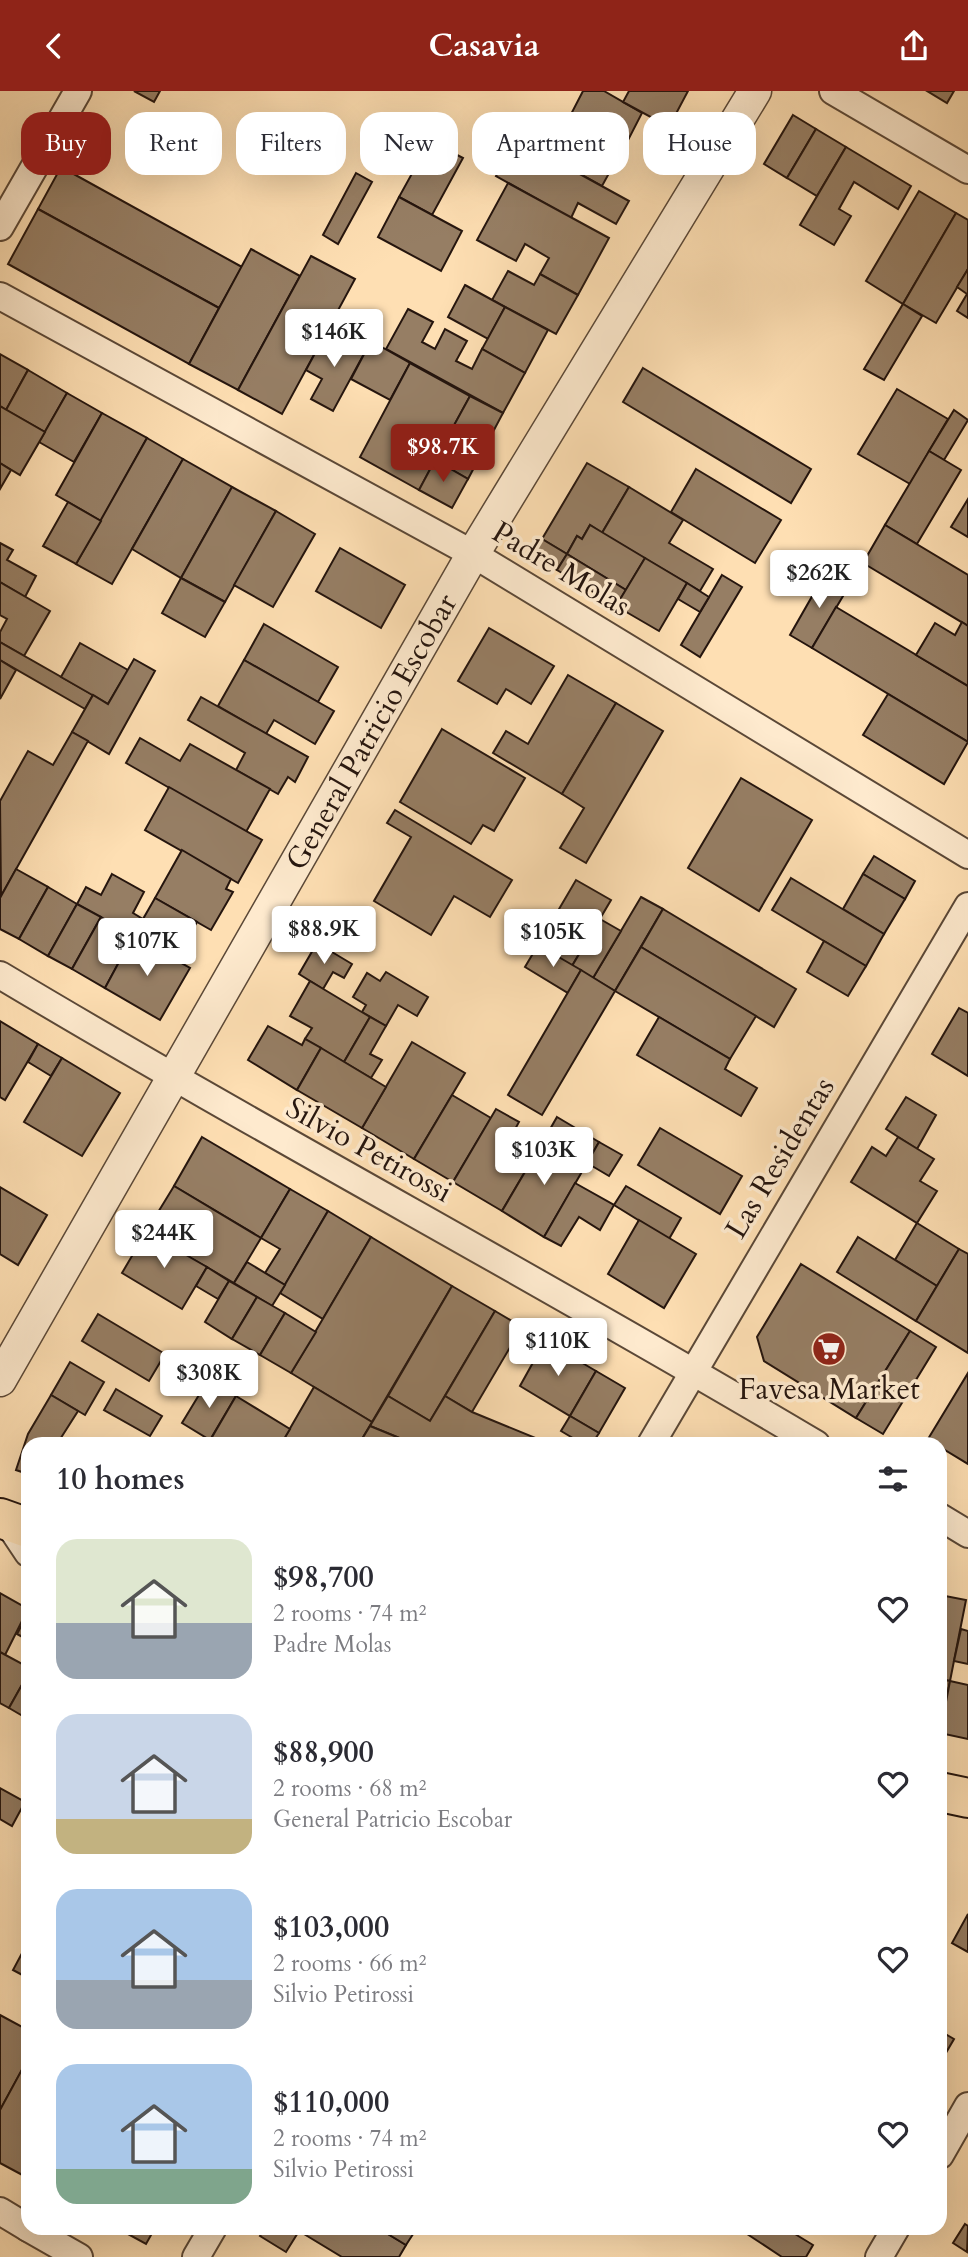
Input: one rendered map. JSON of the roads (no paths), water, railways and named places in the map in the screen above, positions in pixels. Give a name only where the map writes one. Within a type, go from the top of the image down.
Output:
[{"type":"highway","points":[[947,1794],[968,1798]]},
{"type":"street","points":[[0,227],[78,91]]},
{"type":"street","name":"General Patricio Escobar","points":[[0,1380],[473,554],[755,91]]},
{"type":"street","points":[[833,91],[968,170]]},
{"type":"street","name":"Padre Molas","points":[[0,296],[473,554],[968,855]]},
{"type":"street","name":"Las Residentas","points":[[655,1437],[968,906]]},
{"type":"street","name":"Silvio Petirossi","points":[[0,975],[173,1078],[693,1371],[804,1437]]},
{"type":"street","points":[[947,1521],[968,1534]]},
{"type":"street","points":[[11,1522],[21,1540]]},
{"type":"street","points":[[947,2141],[958,2120]]},
{"type":"street","points":[[0,2211],[21,2224]]},
{"type":"street","points":[[40,2235],[79,2257]]},
{"type":"street","points":[[196,2257],[209,2235]]},
{"type":"street","points":[[879,2257],[892,2235]]},
{"type":"place","name":"Favesa Market","points":[[829,1349]]}]
